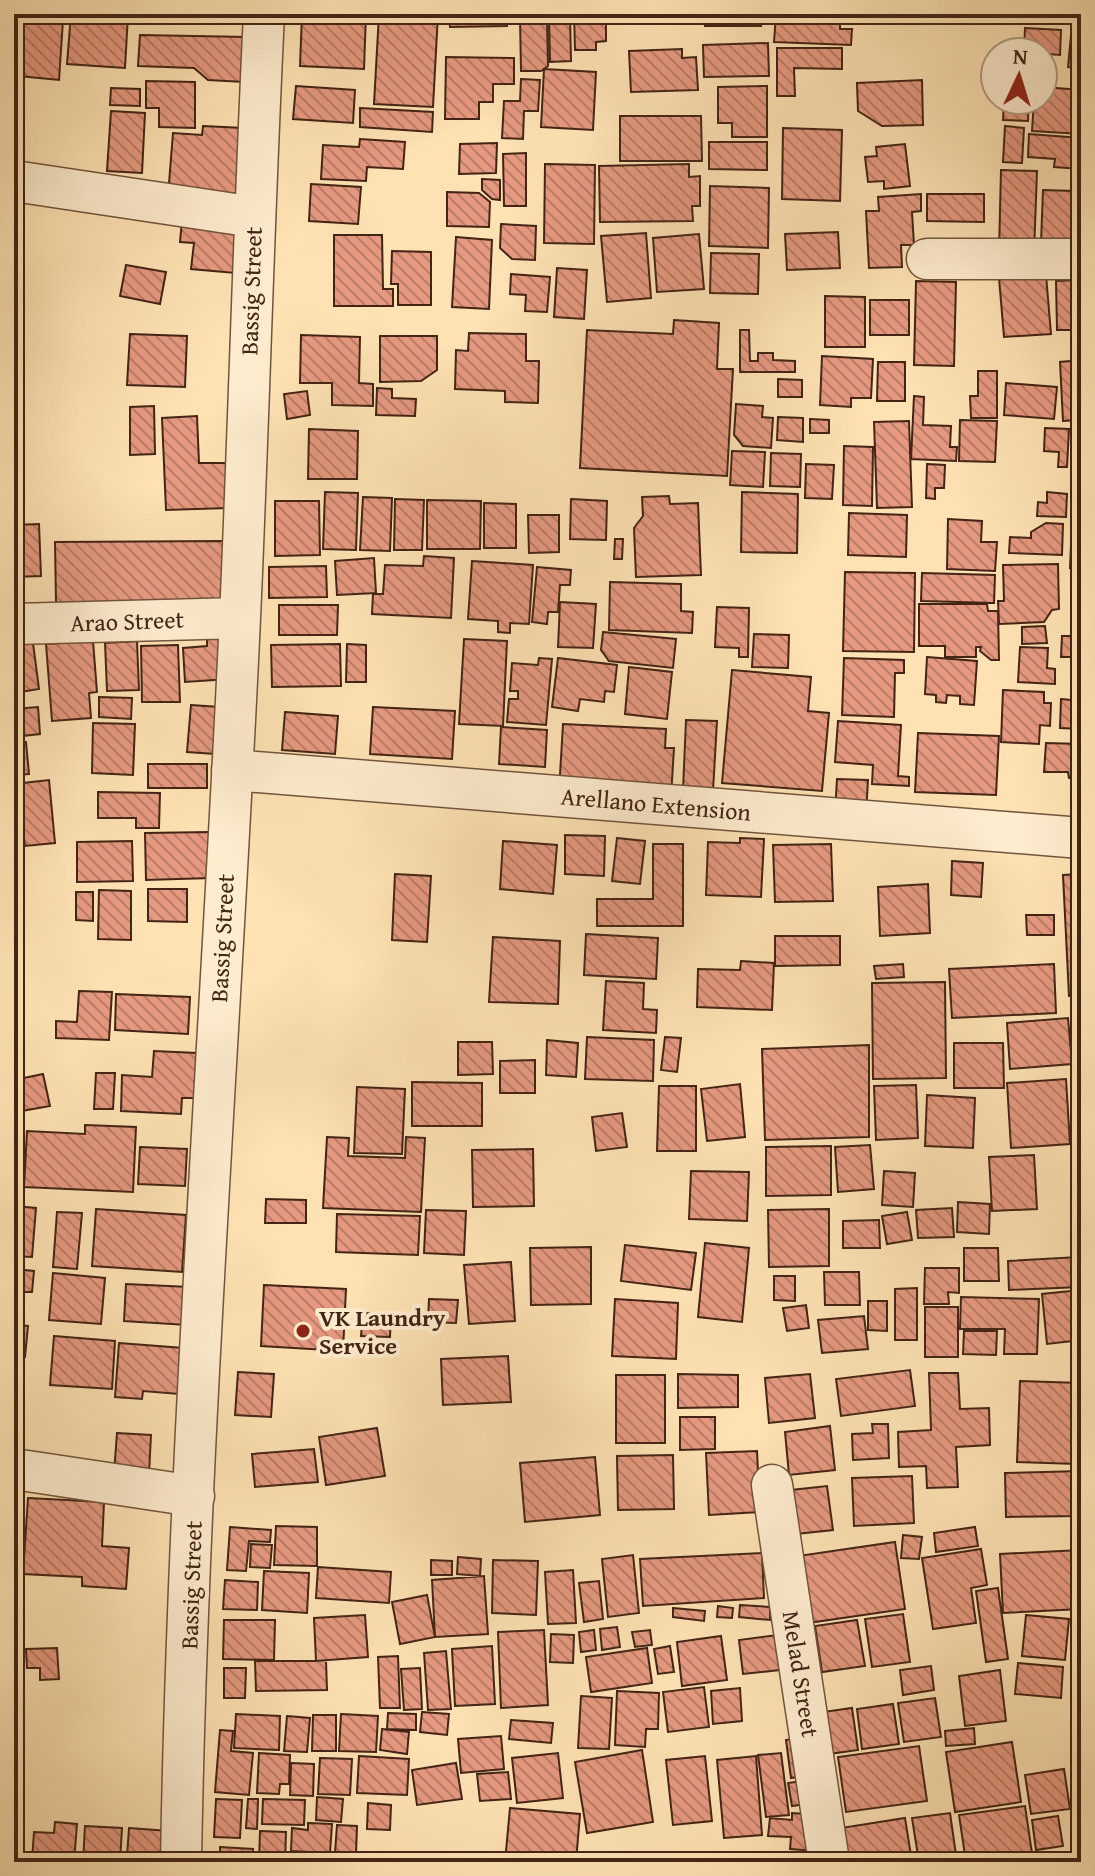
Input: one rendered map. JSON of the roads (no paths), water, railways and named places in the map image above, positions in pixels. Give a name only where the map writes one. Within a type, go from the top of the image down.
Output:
[{"type":"street","name":"Bassig Street","points":[[181,1862],[194,1496],[240,618],[264,14]]},
{"type":"street","points":[[14,181],[254,217]]},
{"type":"street","points":[[927,259],[1081,259]]},
{"type":"street","name":"Arao Street","points":[[14,624],[240,618]]},
{"type":"street","name":"Arellano Extension","points":[[232,770],[1081,838]]},
{"type":"street","points":[[14,1469],[194,1496]]},
{"type":"street","name":"Melad Street","points":[[772,1485],[829,1862]]},
{"type":"place","name":"VK Laundry Service","points":[[303,1331]]}]
